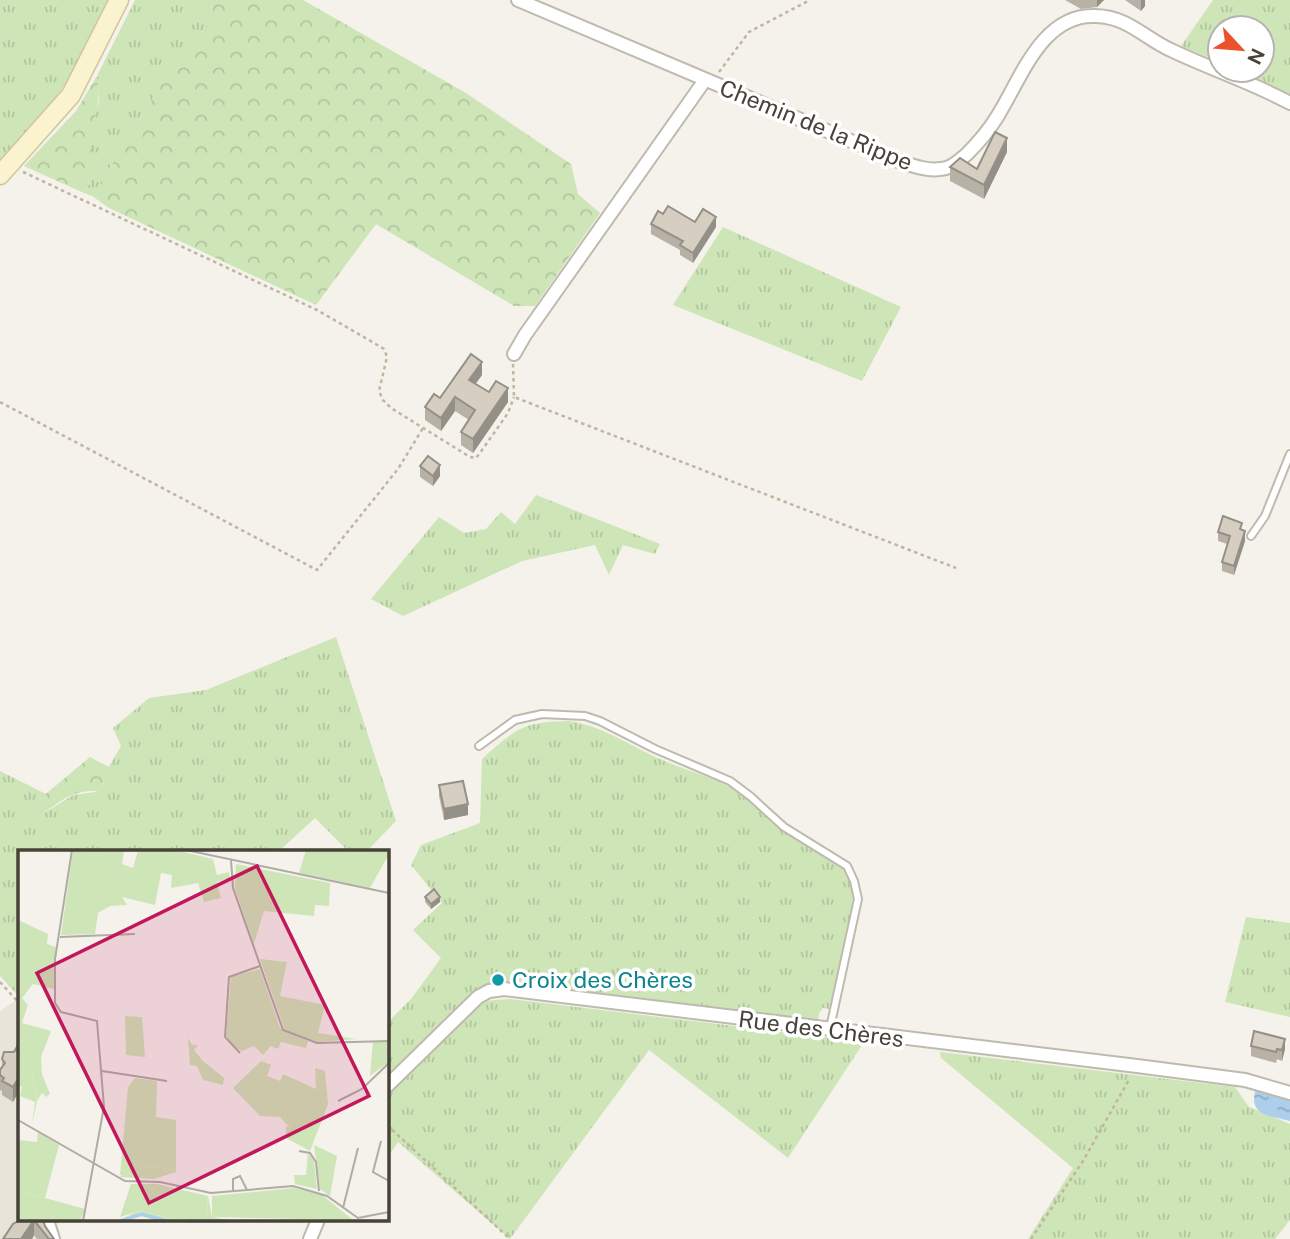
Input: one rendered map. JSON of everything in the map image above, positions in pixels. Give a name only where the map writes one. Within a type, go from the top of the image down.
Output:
[{"type":"street","points":[[5,170],[71,95],[119,0]]},
{"type":"street","name":"Chemin de la Rippe","points":[[518,0],[898,161],[941,170],[965,156],[997,118],[1036,50],[1060,26],[1077,18],[1094,16],[1118,19],[1170,50],[1290,103]]},
{"type":"street","points":[[514,354],[525,335],[709,82]]},
{"type":"street","name":"Rue des Chères","points":[[388,1085],[478,997],[503,989],[1245,1080],[1290,1093]]},
{"type":"street","points":[[48,1222],[53,1239]]},
{"type":"street","points":[[310,1239],[317,1222]]},
{"type":"lane","points":[[1251,536],[1265,516],[1290,454]]},
{"type":"lane","points":[[479,746],[515,720],[542,714],[585,716],[730,781],[783,827],[846,866],[854,881],[858,899],[830,1030]]},
{"type":"path","points":[[709,82],[749,32],[810,0]]},
{"type":"path","points":[[5,170],[317,310],[384,349],[387,357],[379,391],[383,400],[391,408],[470,457],[476,458],[508,413],[514,397],[514,354]]},
{"type":"path","points":[[514,397],[956,568]]},
{"type":"path","points":[[0,402],[317,570],[398,469],[423,428]]},
{"type":"path","points":[[0,982],[18,1002]]},
{"type":"path","points":[[1031,1239],[1083,1161],[1137,1066]]},
{"type":"path","points":[[388,1126],[510,1239]]},
{"type":"shaded area","points":[[18,999],[18,1222],[52,1222],[58,1239],[0,1239],[0,1011]]},
{"type":"green space","points":[[0,0],[110,0],[69,79],[48,108],[0,161]]},
{"type":"green space","points":[[135,0],[211,0],[212,17],[178,69],[161,85],[92,196],[84,193],[100,165],[90,149],[89,133],[99,101],[97,76]]},
{"type":"green space","points":[[211,0],[303,0],[466,93],[571,164],[578,194],[600,213],[535,306],[514,306],[376,224],[316,305],[109,208],[92,196],[161,85],[178,69],[212,17]]},
{"type":"green space","points":[[1213,0],[1290,0],[1290,94],[1269,84],[1276,84],[1276,14],[1206,14],[1206,56],[1181,46]]},
{"type":"green space","points":[[97,76],[97,110],[90,138],[100,165],[84,193],[24,166],[76,111]]},
{"type":"green space","points":[[723,227],[901,307],[862,381],[673,305]]},
{"type":"green space","points":[[536,495],[660,544],[655,554],[623,545],[609,575],[595,545],[522,561],[403,616],[371,599],[439,517],[464,533],[486,529],[501,512],[515,524]]},
{"type":"green space","points":[[336,637],[396,821],[368,850],[347,850],[315,818],[280,850],[18,850],[18,996],[0,976],[0,771],[46,794],[30,807],[38,817],[73,795],[95,792],[103,785],[121,746],[113,728],[149,698],[206,690]]},
{"type":"green space","points":[[569,721],[583,724],[676,766],[713,779],[746,798],[784,832],[825,855],[842,869],[852,888],[852,914],[829,1009],[823,1008],[819,1013],[818,1023],[503,983],[488,985],[388,1079],[388,1022],[411,999],[441,958],[413,930],[442,903],[411,865],[421,845],[480,823],[482,759],[521,729],[540,723]]},
{"type":"green space","points":[[90,757],[109,767],[103,785],[96,790],[72,795],[38,817],[30,807]]},
{"type":"green space","points":[[1246,917],[1290,923],[1290,1017],[1225,1002]]},
{"type":"green space","points":[[510,999],[859,1041],[862,1045],[788,1158],[649,1050],[510,1239],[398,1142],[388,1157],[388,1092],[481,1001]]},
{"type":"green space","points":[[940,1052],[1235,1087],[1249,1107],[1290,1124],[1290,1220],[1275,1239],[1028,1239],[1073,1168],[941,1058]]},
{"type":"water","points":[[1256,1088],[1290,1097],[1290,1121],[1262,1113],[1255,1104]]},
{"type":"building","points":[[995,132],[1007,138],[984,185],[950,167],[960,158],[977,169]]},
{"type":"building","points":[[668,206],[695,222],[703,209],[716,217],[693,253],[680,245],[683,241],[651,224],[658,211],[663,214]]},
{"type":"building","points":[[471,354],[482,362],[469,380],[489,392],[496,381],[508,388],[473,439],[461,432],[475,410],[455,397],[441,418],[425,407],[434,394],[440,398]]},
{"type":"building","points":[[428,456],[440,465],[433,476],[420,466]]},
{"type":"building","points":[[1223,516],[1242,523],[1240,529],[1245,531],[1234,566],[1222,562],[1230,536],[1218,532]]},
{"type":"building","points":[[463,781],[468,804],[444,809],[439,785]]},
{"type":"building","points":[[434,889],[440,897],[431,904],[425,897]]},
{"type":"building","points":[[1254,1031],[1285,1039],[1282,1050],[1277,1049],[1276,1052],[1251,1046]]},
{"type":"building","points":[[18,1045],[18,1079],[13,1087],[2,1081],[4,1078],[0,1075],[0,1070],[5,1063],[2,1059],[4,1052],[14,1052]]},
{"type":"building","points":[[18,1221],[33,1222],[21,1239],[3,1239]]},
{"type":"building","points":[[36,1222],[44,1222],[54,1239],[49,1239]]},
{"type":"place","name":"Croix des Chères","points":[[498,980]]}]
